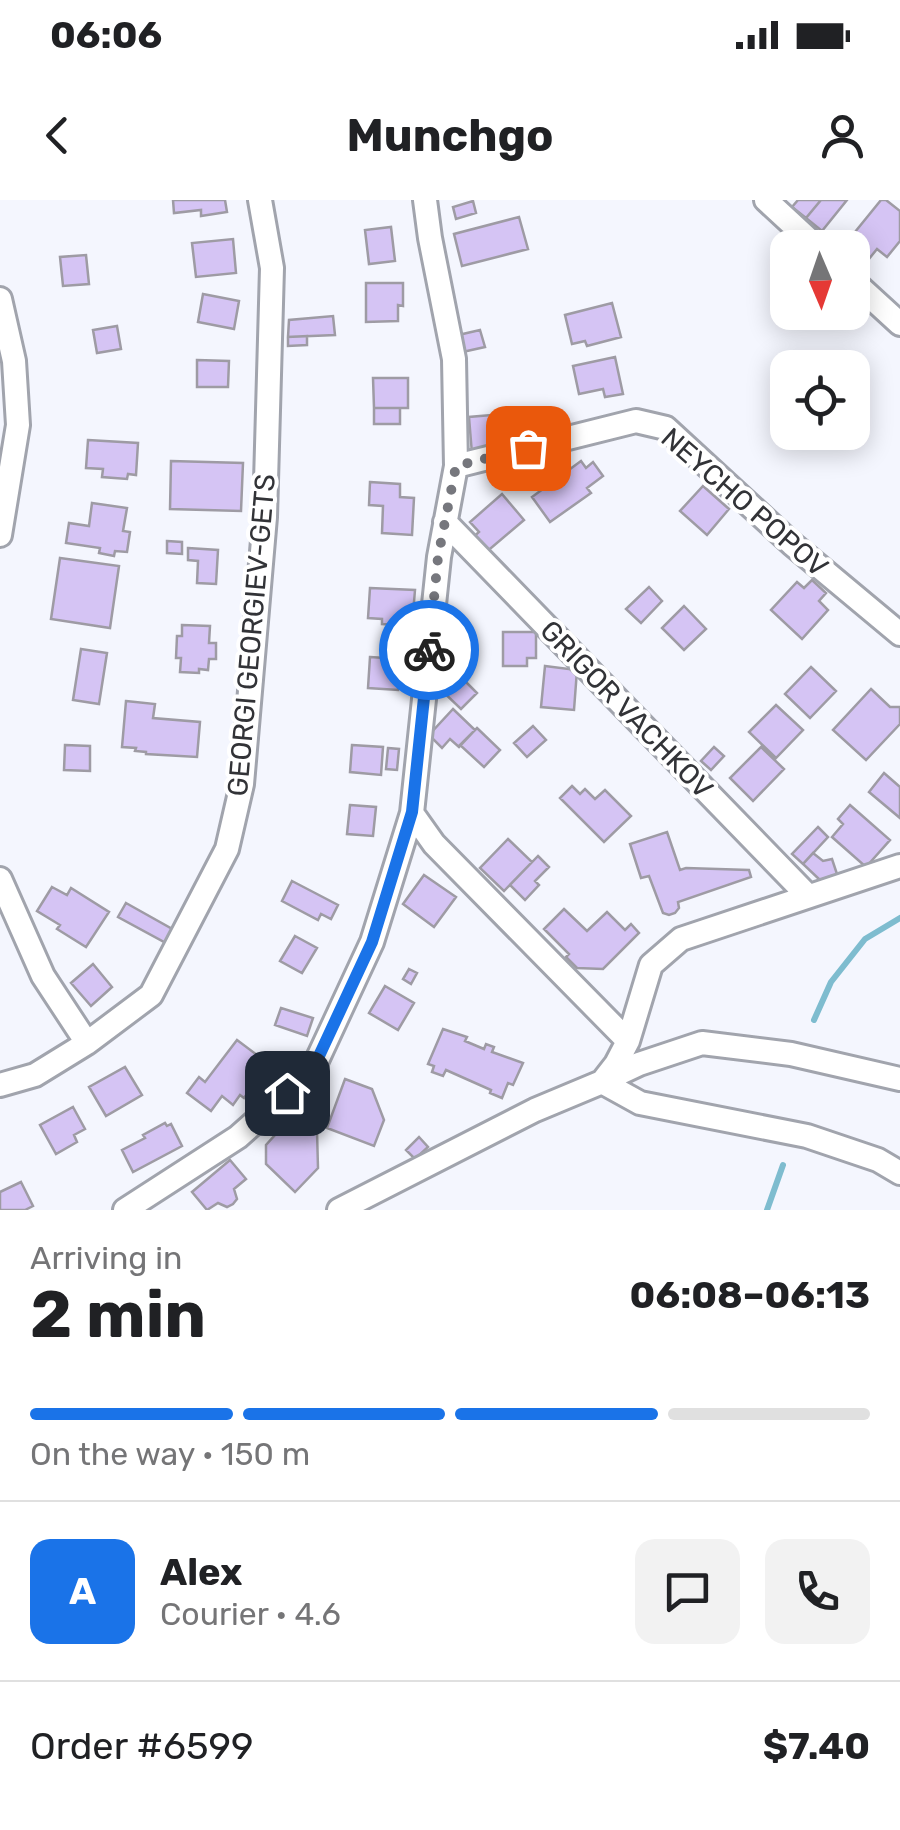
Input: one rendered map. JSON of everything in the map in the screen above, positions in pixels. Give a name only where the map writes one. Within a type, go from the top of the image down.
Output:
[{"type":"street","name":"GEORGI GEORGIEV-GETS","points":[[0,1085],[35,1075],[87,1044],[150,995],[227,849],[242,784],[265,516],[272,268],[260,200]]},
{"type":"street","points":[[125,1210],[238,1137],[312,1071],[372,942],[412,812],[438,557],[456,466],[454,359],[425,200]]},
{"type":"street","points":[[766,200],[798,230]]},
{"type":"street","points":[[870,296],[900,324]]},
{"type":"street","points":[[0,299],[14,361],[18,425],[0,535]]},
{"type":"street","name":"NEYCHO POPOV","points":[[456,466],[636,421],[666,428],[792,544],[900,634]]},
{"type":"street","name":"GRIGOR VACHKOV","points":[[446,522],[808,896]]},
{"type":"street","points":[[412,812],[434,844],[628,1041]]},
{"type":"street","points":[[602,1082],[628,1041],[651,965],[681,939],[900,866]]},
{"type":"street","points":[[0,880],[43,976],[87,1044]]},
{"type":"street","points":[[339,1210],[534,1110],[639,1064],[702,1043],[791,1054],[900,1079]]},
{"type":"street","points":[[602,1082],[640,1103],[806,1136],[878,1160],[900,1173]]},
{"type":"building","points":[[173,200],[225,200],[227,212],[201,216],[201,210],[174,213]]},
{"type":"building","points":[[798,200],[821,200],[806,218],[792,207]]},
{"type":"building","points":[[821,200],[847,200],[823,230],[806,218]]},
{"type":"building","points":[[881,200],[900,211],[900,241],[887,257],[877,249],[870,258],[870,230],[857,230]]},
{"type":"building","points":[[473,201],[476,213],[456,219],[453,207]]},
{"type":"building","points":[[519,217],[528,249],[462,266],[454,234]]},
{"type":"building","points":[[391,227],[395,261],[369,264],[365,230]]},
{"type":"building","points":[[233,239],[236,273],[196,277],[192,243]]},
{"type":"building","points":[[86,255],[89,284],[63,286],[60,257]]},
{"type":"building","points":[[366,283],[403,283],[403,306],[398,305],[398,321],[366,322]]},
{"type":"building","points":[[203,294],[239,301],[234,329],[198,322]]},
{"type":"building","points":[[612,303],[621,337],[587,346],[585,341],[572,344],[565,315]]},
{"type":"building","points":[[333,316],[335,335],[288,337],[289,320]]},
{"type":"building","points":[[117,326],[121,349],[97,353],[93,330]]},
{"type":"building","points":[[480,330],[485,347],[458,353],[454,336]]},
{"type":"building","points":[[307,336],[307,345],[288,346],[288,337]]},
{"type":"building","points":[[615,357],[623,394],[605,397],[603,389],[579,394],[573,366]]},
{"type":"building","points":[[197,360],[229,361],[228,387],[197,387]]},
{"type":"building","points":[[373,378],[408,378],[408,408],[374,408]]},
{"type":"building","points":[[374,408],[400,408],[400,424],[374,424]]},
{"type":"building","points":[[503,414],[506,451],[472,454],[469,417]]},
{"type":"building","points":[[88,440],[138,443],[136,475],[128,474],[127,479],[102,477],[103,469],[86,468]]},
{"type":"building","points":[[171,461],[243,463],[241,511],[170,509]]},
{"type":"building","points":[[581,461],[586,468],[593,462],[603,476],[587,488],[591,493],[550,522],[532,497]]},
{"type":"building","points":[[370,482],[400,484],[400,497],[414,498],[412,535],[382,533],[383,506],[369,505]]},
{"type":"building","points":[[703,486],[729,509],[707,535],[680,511]]},
{"type":"building","points":[[502,494],[524,520],[484,554],[471,539],[479,532],[470,522]]},
{"type":"building","points":[[92,503],[127,508],[123,531],[130,532],[127,552],[115,551],[114,556],[99,553],[100,548],[66,543],[69,523],[89,526]]},
{"type":"building","points":[[167,541],[182,542],[182,554],[167,553]]},
{"type":"building","points":[[188,548],[218,550],[216,584],[197,583],[198,561],[188,560]]},
{"type":"building","points":[[60,558],[119,566],[110,628],[51,619]]},
{"type":"building","points":[[812,580],[826,593],[819,601],[828,610],[802,639],[771,610],[797,582],[804,588]]},
{"type":"building","points":[[649,587],[662,601],[641,623],[626,609]]},
{"type":"building","points":[[370,588],[415,590],[412,626],[382,624],[382,619],[368,618]]},
{"type":"building","points":[[684,606],[706,629],[684,650],[662,628]]},
{"type":"building","points":[[182,625],[210,626],[209,643],[216,643],[216,659],[209,659],[208,670],[180,672],[181,658],[176,658]]},
{"type":"building","points":[[503,632],[536,632],[536,658],[527,658],[527,666],[503,666]]},
{"type":"building","points":[[81,649],[107,653],[99,704],[73,700]]},
{"type":"building","points":[[370,657],[400,659],[398,690],[368,688]]},
{"type":"building","points":[[545,666],[577,670],[574,710],[541,707]]},
{"type":"building","points":[[811,667],[836,691],[810,718],[785,694]]},
{"type":"building","points":[[455,671],[477,693],[461,709],[439,688]]},
{"type":"building","points":[[871,689],[890,707],[900,707],[900,724],[866,760],[833,730]]},
{"type":"building","points":[[126,701],[155,704],[153,718],[200,722],[197,757],[146,754],[122,747]]},
{"type":"building","points":[[776,705],[803,730],[776,758],[749,732]]},
{"type":"building","points":[[453,709],[475,730],[459,747],[450,739],[442,748],[429,735]]},
{"type":"building","points":[[533,726],[546,740],[527,757],[514,743]]},
{"type":"building","points":[[477,728],[500,750],[484,767],[460,745]]},
{"type":"building","points":[[65,745],[90,746],[90,771],[64,770]]},
{"type":"building","points":[[352,745],[383,747],[381,775],[350,772]]},
{"type":"building","points":[[714,747],[724,756],[711,770],[701,761]]},
{"type":"building","points":[[761,747],[784,769],[753,801],[730,778]]},
{"type":"building","points":[[388,748],[399,749],[397,770],[386,769]]},
{"type":"building","points":[[884,773],[900,787],[900,818],[869,792]]},
{"type":"building","points":[[572,786],[580,794],[585,789],[595,799],[605,790],[631,816],[604,842],[560,798]]},
{"type":"building","points":[[350,805],[376,807],[373,836],[347,834]]},
{"type":"building","points":[[850,805],[890,840],[866,867],[832,837],[843,824],[838,819]]},
{"type":"building","points":[[818,827],[828,837],[803,864],[792,854]]},
{"type":"building","points":[[667,832],[680,870],[749,870],[751,877],[678,902],[675,913],[663,913],[649,876],[641,878],[630,844]]},
{"type":"building","points":[[508,839],[532,862],[504,891],[480,868]]},
{"type":"building","points":[[813,853],[823,861],[832,859],[837,874],[820,880],[803,864]]},
{"type":"building","points":[[538,856],[549,867],[535,881],[539,885],[525,900],[510,885]]},
{"type":"building","points":[[424,875],[456,897],[434,927],[403,904]]},
{"type":"building","points":[[292,881],[338,905],[331,919],[321,914],[318,920],[282,901]]},
{"type":"building","points":[[52,887],[67,895],[71,888],[109,912],[86,947],[37,911]]},
{"type":"building","points":[[126,903],[174,930],[166,943],[118,917]]},
{"type":"building","points":[[564,909],[587,931],[607,912],[625,930],[631,924],[639,933],[603,969],[577,968],[544,929]]},
{"type":"building","points":[[295,936],[317,948],[302,973],[280,961]]},
{"type":"building","points":[[93,964],[112,987],[91,1006],[71,983]]},
{"type":"building","points":[[409,969],[417,973],[411,984],[403,979]]},
{"type":"building","points":[[385,986],[414,1003],[398,1030],[369,1013]]},
{"type":"building","points":[[281,1008],[313,1018],[307,1036],[275,1025]]},
{"type":"building","points":[[443,1029],[467,1037],[465,1041],[484,1049],[486,1044],[494,1047],[492,1052],[523,1063],[502,1098],[446,1070],[443,1076],[432,1072],[434,1066],[428,1064]]},
{"type":"building","points":[[237,1040],[269,1064],[244,1098],[240,1095],[233,1105],[222,1096],[211,1111],[187,1093],[199,1077],[205,1082]]},
{"type":"building","points":[[125,1067],[142,1095],[106,1116],[89,1087]]},
{"type":"building","points":[[345,1079],[372,1089],[384,1120],[374,1146],[327,1128]]},
{"type":"building","points":[[73,1107],[85,1129],[74,1135],[77,1142],[56,1154],[40,1125]]},
{"type":"building","points":[[296,1112],[317,1131],[318,1168],[295,1192],[266,1164],[266,1145]]},
{"type":"building","points":[[165,1123],[171,1124],[182,1146],[133,1172],[122,1150]]},
{"type":"building","points":[[419,1137],[428,1147],[415,1159],[406,1150]]},
{"type":"building","points":[[230,1160],[246,1179],[234,1189],[237,1199],[227,1207],[218,1203],[207,1210],[192,1192]]},
{"type":"building","points":[[21,1182],[33,1206],[25,1210],[0,1210],[0,1192]]},
{"type":"waterway","points":[[814,1020],[831,982],[865,939],[900,918]]},
{"type":"waterway","points":[[767,1210],[783,1165]]},
{"type":"way so far","points":[[429,650],[438,557],[456,466],[528,448]]},
{"type":"route","points":[[287,1093],[312,1071],[372,942],[412,812],[429,650]]}]
